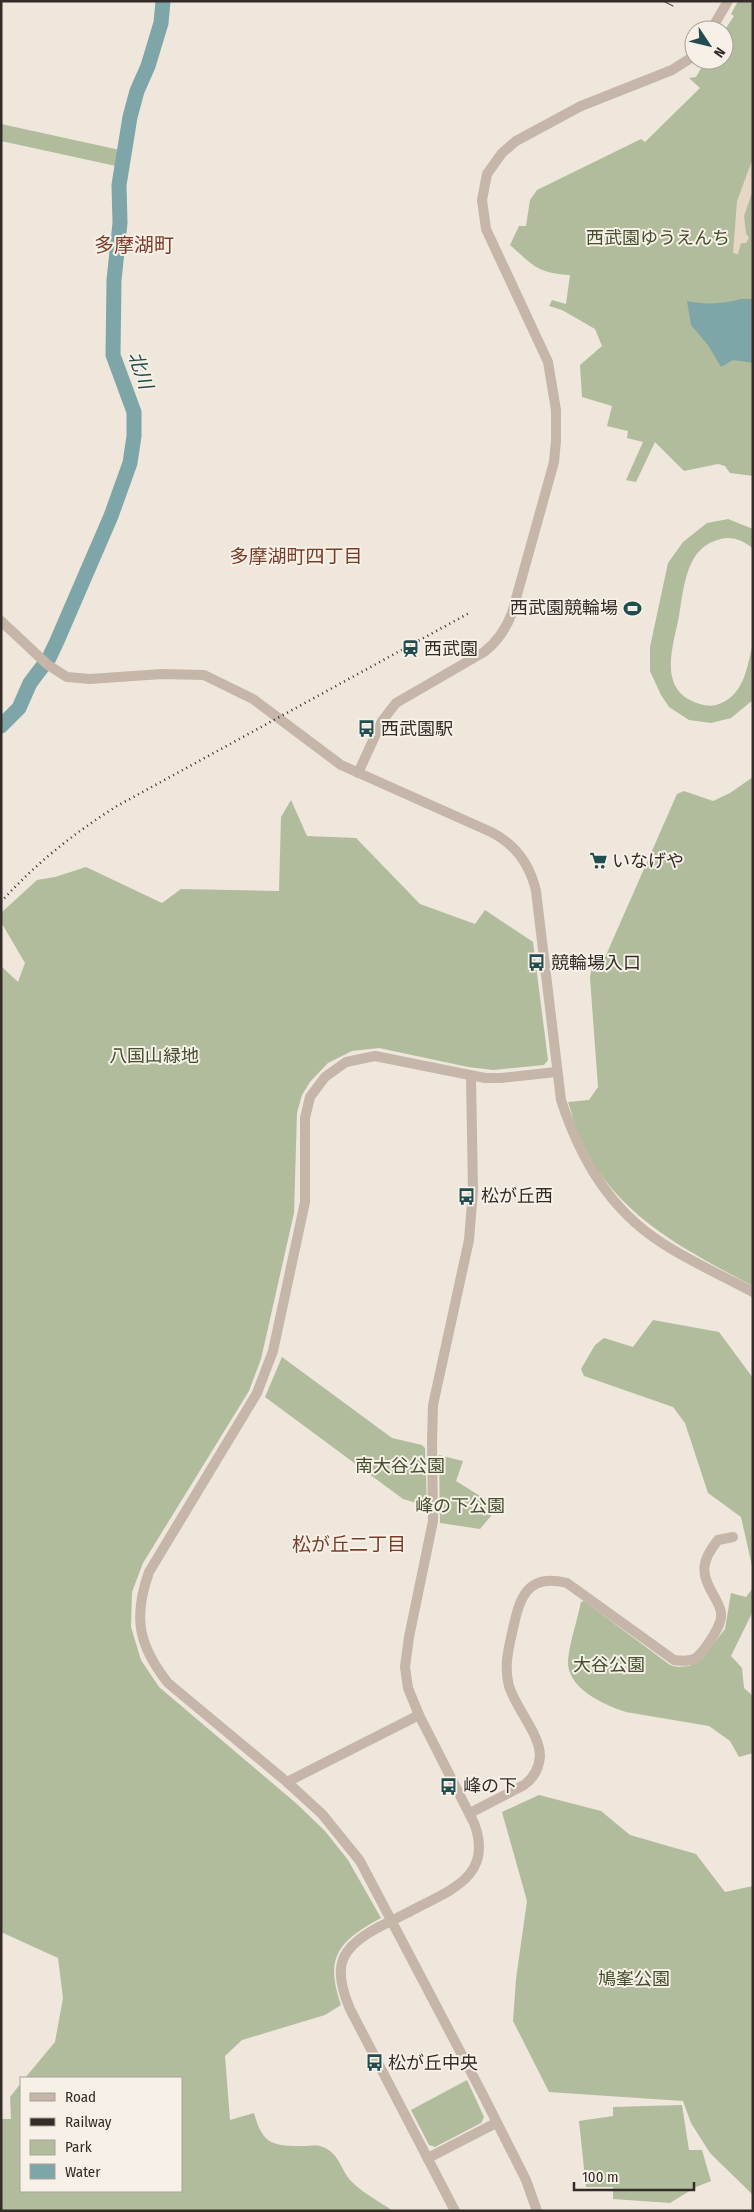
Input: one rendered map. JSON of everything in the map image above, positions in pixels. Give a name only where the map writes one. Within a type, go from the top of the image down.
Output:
[{"type":"street","points":[[717,20],[728,1]]},
{"type":"street","points":[[358,773],[382,721],[396,703],[484,652],[500,637],[512,613],[552,471],[556,427],[549,366],[543,348],[486,229],[482,200],[487,174],[502,153],[516,141],[581,106],[672,70],[684,62]]},
{"type":"street","points":[[1,621],[48,665],[61,674],[77,679],[162,674],[204,675],[253,699],[328,758],[496,835],[519,853],[531,874],[536,891],[556,1072],[561,1100],[570,1129],[595,1177],[618,1207],[664,1244],[753,1292]]},
{"type":"street","points":[[537,2211],[526,2180],[440,2009],[360,1862],[322,1814],[287,1782],[168,1683],[156,1668],[144,1644],[139,1622],[141,1596],[149,1572],[257,1393],[273,1351],[305,1202],[305,1118],[310,1097],[324,1077],[346,1062],[375,1056],[471,1077],[501,1078],[556,1072]]},
{"type":"street","points":[[455,2211],[350,2009],[341,1984],[340,1973],[347,1951],[362,1936],[458,1885],[473,1871],[477,1862],[480,1841],[470,1814],[419,1714],[406,1678],[406,1653],[433,1521],[433,1404],[469,1240],[473,1191],[471,1077]]},
{"type":"street","points":[[470,1814],[524,1785],[532,1779],[538,1763],[538,1747],[511,1691],[506,1661],[519,1603],[530,1588],[546,1581],[557,1580],[567,1583],[674,1660],[685,1661],[696,1657],[720,1625],[722,1616],[720,1608],[706,1582],[704,1568],[708,1552],[718,1540],[733,1537]]},
{"type":"street","points":[[287,1782],[419,1714]]},
{"type":"street","points":[[428,2158],[496,2123]]},
{"type":"green space","name":"西武園ゆうえんち","points":[[738,1],[753,1],[753,476],[730,473],[725,466],[718,464],[684,471],[655,442],[636,482],[626,480],[643,442],[627,438],[628,431],[607,426],[612,406],[582,397],[580,365],[602,346],[595,329],[562,310],[549,306],[552,300],[566,304],[570,275],[550,272],[537,267],[510,245],[519,226],[526,226],[530,200],[537,190],[641,139],[645,142],[700,88],[689,78],[696,77],[700,70],[734,70],[734,20],[731,20],[734,16],[731,14]]},
{"type":"green space","points":[[1,124],[120,150],[116,166],[1,141]]},
{"type":"green space","points":[[728,519],[753,529],[753,549],[738,540],[725,538],[709,543],[700,550],[694,559],[685,581],[672,650],[672,674],[674,684],[680,693],[696,703],[709,706],[716,705],[733,695],[743,680],[753,643],[753,700],[731,718],[711,723],[689,720],[669,707],[661,695],[650,671],[650,647],[668,563],[683,542],[707,523]]},
{"type":"green space","points":[[753,777],[753,1286],[675,1242],[651,1226],[629,1207],[592,1162],[578,1135],[568,1102],[589,1100],[598,1087],[590,978],[593,959],[603,962],[677,794],[684,791],[713,801],[730,793]]},
{"type":"green space","name":"八国山緑地","points":[[291,800],[307,836],[356,838],[420,904],[475,924],[485,910],[533,942],[548,1060],[544,1065],[493,1070],[468,1067],[379,1048],[352,1051],[328,1063],[310,1082],[302,1095],[297,1113],[294,1213],[261,1359],[249,1391],[143,1563],[132,1592],[131,1627],[141,1660],[159,1687],[297,1804],[325,1831],[348,1860],[381,1918],[355,1934],[339,1952],[335,1962],[334,1974],[341,2005],[325,2015],[242,2040],[225,2056],[230,2120],[254,2113],[261,2132],[271,2142],[294,2146],[320,2146],[327,2149],[336,2157],[356,2186],[393,2211],[1,2211],[1,2119],[11,2119],[10,2097],[20,2084],[20,2192],[182,2192],[182,2077],[26,2077],[55,2042],[63,1998],[58,1958],[1,1932],[1,966],[18,982],[25,963],[1,922],[1,913],[37,880],[55,877],[86,867],[162,903],[181,889],[279,891],[281,817]]},
{"type":"green space","points":[[653,1320],[719,1332],[753,1378],[753,1570],[741,1517],[708,1493],[685,1423],[673,1407],[584,1376],[581,1369],[595,1345],[604,1338],[633,1347]]},
{"type":"green space","name":"南大谷公園","points":[[282,1357],[392,1438],[422,1445],[425,1448],[427,1506],[403,1499],[265,1397]]},
{"type":"green space","name":"峰の下公園","points":[[439,1455],[463,1461],[456,1481],[496,1506],[496,1510],[480,1529],[440,1523]]},
{"type":"green space","name":"大谷公園","points":[[753,1588],[753,1611],[731,1656],[742,1668],[744,1688],[753,1696],[753,1753],[739,1757],[730,1741],[709,1726],[626,1712],[607,1705],[588,1694],[573,1679],[569,1670],[568,1660],[581,1602],[584,1601],[670,1665],[678,1667],[689,1666],[702,1659],[725,1629],[731,1593],[746,1597]]},
{"type":"green space","name":"鳩峯公園","points":[[539,1795],[601,1811],[630,1835],[696,1854],[725,1892],[753,1886],[753,2195],[710,2153],[691,2123],[683,2101],[549,2092],[513,2021],[516,1979],[527,1901],[502,1812]]},
{"type":"green space","points":[[467,2080],[484,2117],[481,2123],[435,2147],[429,2145],[411,2110]]},
{"type":"green space","points":[[682,2105],[689,2150],[702,2150],[711,2181],[696,2187],[670,2203],[613,2199],[613,2187],[586,2187],[579,2121],[613,2116],[613,2107]]},
{"type":"shaded area","points":[[753,158],[753,190],[744,216],[746,233],[749,238],[746,243],[741,243],[738,254],[733,253],[737,201]]},
{"type":"water","points":[[753,299],[753,363],[733,360],[721,367],[708,345],[691,325],[687,301],[714,303]]},
{"type":"waterway","name":"北川","points":[[1,726],[19,708],[30,683],[49,658],[111,516],[130,463],[134,436],[134,412],[113,355],[114,280],[120,223],[119,185],[130,117],[161,23],[163,1]]},
{"type":"tram line","points":[[663,1],[673,6]]},
{"type":"railway","points":[[1,902],[27,875],[56,850],[117,806],[471,612]]},
{"type":"place","name":"西武園競輪場","points":[[632,608]]},
{"type":"place","name":"西武園","points":[[410,649]]},
{"type":"place","name":"西武園駅","points":[[367,729]]},
{"type":"place","name":"いなげや","points":[[598,861]]},
{"type":"place","name":"競輪場入口","points":[[537,963]]},
{"type":"place","name":"松が丘西","points":[[467,1196]]},
{"type":"place","name":"峰の下","points":[[449,1786]]},
{"type":"place","name":"松が丘中央","points":[[374,2063]]},
{"type":"district","name":"多摩湖町","points":[[134,245]]},
{"type":"district","name":"多摩湖町四丁目","points":[[296,556]]},
{"type":"district","name":"松が丘二丁目","points":[[349,1544]]}]
